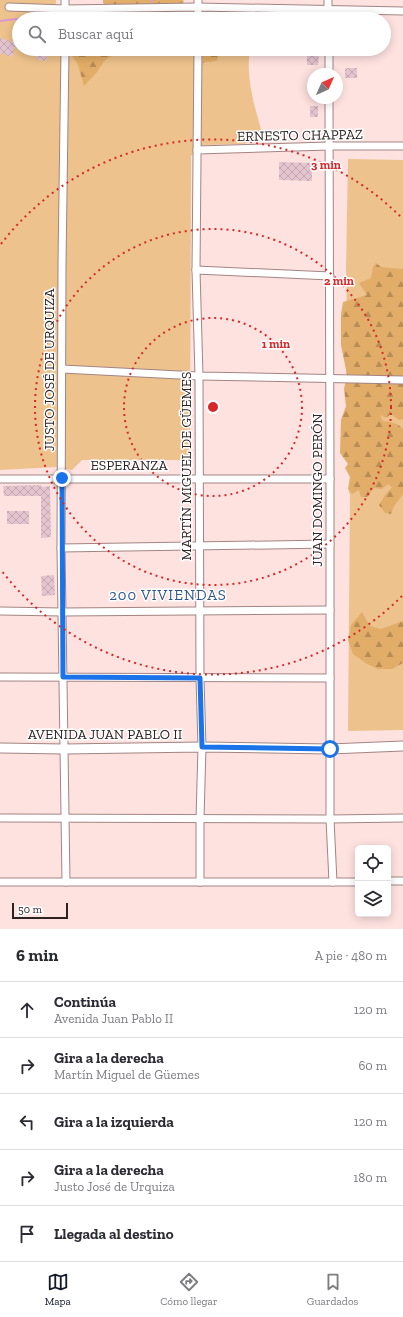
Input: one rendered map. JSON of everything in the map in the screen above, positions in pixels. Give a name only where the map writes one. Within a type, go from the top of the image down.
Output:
[{"type":"street","points":[[65,0],[65,9]]},
{"type":"street","points":[[328,0],[328,9]]},
{"type":"street","points":[[9,8],[65,9],[198,4],[403,11]]},
{"type":"street","name":"JUSTO JOSÉ DE URQUIZA","points":[[65,56],[61,548],[66,882]]},
{"type":"street","name":"MARTÍN MIGUEL DE GÜEMES","points":[[198,56],[196,270],[199,376],[199,612],[202,747],[200,882]]},
{"type":"street","points":[[328,56],[329,68]]},
{"type":"street","name":"JUAN DOMINGO PERÓN","points":[[329,104],[330,819],[333,882]]},
{"type":"street","name":"ERNESTO CHAPPAZ","points":[[197,150],[329,146],[403,146]]},
{"type":"street","points":[[196,270],[330,276]]},
{"type":"street","points":[[62,369],[199,376],[403,380]]},
{"type":"street","name":"ESPERANZA","points":[[0,479],[330,479]]},
{"type":"street","points":[[61,548],[330,544]]},
{"type":"street","points":[[0,611],[199,612],[330,610]]},
{"type":"street","points":[[0,677],[330,678]]},
{"type":"street","name":"AVENIDA JUAN PABLO II","points":[[0,748],[64,749],[202,747],[330,749],[403,746]]},
{"type":"street","points":[[0,818],[403,818]]},
{"type":"street","points":[[391,882],[403,881]]},
{"type":"street","points":[[0,882],[355,882]]},
{"type":"shaded area","points":[[0,0],[56,0],[55,12],[12,12],[12,56],[72,56],[78,65],[82,56],[202,56],[203,63],[217,61],[219,56],[249,56],[249,72],[252,95],[264,140],[242,144],[203,145],[191,156],[190,460],[82,460],[72,470],[57,467],[0,470]]},
{"type":"shaded area","points":[[348,159],[403,160],[403,730],[348,731],[350,495],[348,489],[349,491],[350,483],[346,268]]},
{"type":"green space","points":[[103,0],[183,0],[184,2],[173,11],[176,12],[113,12],[103,3]]},
{"type":"green space","points":[[72,56],[112,56],[105,60],[97,72],[84,86],[78,65]]},
{"type":"green space","points":[[202,56],[219,56],[217,61],[203,63]]},
{"type":"green space","points":[[376,263],[381,267],[403,269],[403,419],[399,420],[391,414],[386,418],[380,415],[383,421],[396,424],[403,429],[403,494],[394,506],[391,514],[385,513],[379,505],[392,487],[388,484],[382,489],[374,488],[367,497],[361,497],[359,490],[352,494],[348,489],[350,477],[345,468],[348,464],[340,453],[341,420],[346,406],[344,389],[347,375],[341,345],[341,314],[343,302],[367,295],[359,283],[371,278],[373,267]]},
{"type":"green space","points":[[362,612],[370,626],[381,629],[403,621],[403,663],[392,669],[378,669],[367,664],[353,654],[348,640],[351,625]]},
{"type":"building","points":[[0,38],[12,42],[12,57],[0,53]]},
{"type":"building","points":[[37,56],[47,56],[46,61],[36,59]]},
{"type":"building","points":[[307,56],[319,56],[318,65],[307,65]]},
{"type":"building","points":[[345,68],[357,68],[357,78],[345,78]]},
{"type":"building","points":[[310,106],[318,106],[318,117],[310,117]]},
{"type":"building","points":[[279,162],[312,163],[312,181],[279,180]]},
{"type":"building","points":[[41,485],[42,487],[50,486],[51,537],[41,538],[41,496],[4,496],[3,486]]},
{"type":"building","points":[[7,511],[29,511],[29,524],[7,524]]},
{"type":"building","points":[[54,575],[55,595],[42,596],[41,576]]},
{"type":"waterway","points":[[0,21],[12,20]]},
{"type":"district","name":"200 VIVIENDAS","points":[[168,595]]},
{"type":"route","points":[[62,478],[61,548],[63,677],[200,678],[202,747],[330,749]]}]
